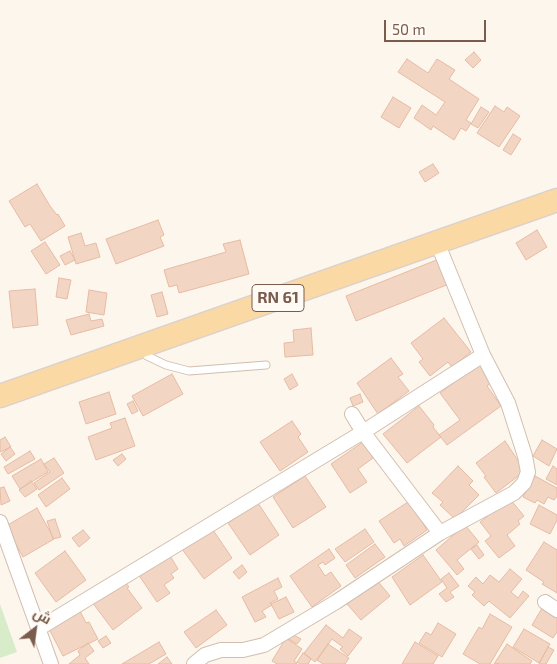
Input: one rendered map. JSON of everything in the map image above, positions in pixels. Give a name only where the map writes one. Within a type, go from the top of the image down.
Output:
[{"type":"main road","name":"RN 61","points":[[0,396],[557,200]]},
{"type":"street","points":[[194,664],[205,655],[221,650],[243,650],[264,645],[336,602],[440,533],[514,493],[524,483],[528,472],[525,456],[508,403],[483,355],[437,242]]},
{"type":"street","points":[[38,629],[363,432],[483,355]]},
{"type":"street","points":[[352,414],[363,432],[440,533]]},
{"type":"street","points":[[0,522],[51,664]]},
{"type":"street","points":[[544,602],[557,610]]},
{"type":"lane","points":[[142,346],[147,356],[166,365],[189,371],[266,365]]},
{"type":"green space","points":[[0,604],[17,652],[0,658]]},
{"type":"building","points":[[474,52],[481,60],[473,68],[465,60]]},
{"type":"building","points":[[407,59],[428,73],[437,59],[455,70],[449,79],[479,99],[466,120],[471,123],[466,131],[461,128],[454,140],[433,126],[431,130],[414,118],[422,105],[436,115],[445,102],[398,72]]},
{"type":"building","points":[[393,97],[411,108],[399,128],[381,117]]},
{"type":"building","points":[[495,106],[504,112],[507,107],[520,116],[499,147],[477,133]]},
{"type":"building","points":[[481,107],[489,112],[478,128],[471,124]]},
{"type":"building","points":[[513,134],[521,139],[511,155],[503,150]]},
{"type":"building","points":[[433,164],[439,173],[425,182],[419,172]]},
{"type":"building","points":[[37,184],[65,226],[41,241],[30,224],[25,227],[9,201]]},
{"type":"building","points":[[158,220],[164,235],[160,237],[164,246],[116,264],[106,239]]},
{"type":"building","points":[[537,230],[547,247],[526,260],[516,243]]},
{"type":"building","points":[[81,233],[85,246],[96,243],[100,257],[76,264],[68,237]]},
{"type":"building","points":[[240,240],[249,274],[179,293],[177,285],[169,287],[164,270],[226,252],[223,244]]},
{"type":"building","points":[[45,242],[60,265],[46,274],[31,251]]},
{"type":"building","points":[[70,251],[75,260],[65,265],[60,256]]},
{"type":"building","points":[[439,259],[449,284],[356,321],[346,296]]},
{"type":"building","points":[[59,278],[71,280],[67,299],[56,297]]},
{"type":"building","points":[[35,289],[38,325],[13,328],[9,291]]},
{"type":"building","points":[[89,290],[107,293],[104,315],[86,312]]},
{"type":"building","points":[[162,292],[168,314],[157,317],[151,295]]},
{"type":"building","points":[[89,314],[91,321],[102,319],[104,326],[71,335],[66,320]]},
{"type":"building","points":[[444,318],[471,352],[452,367],[448,362],[430,376],[419,362],[423,359],[411,343]]},
{"type":"building","points":[[311,328],[313,355],[285,357],[284,343],[294,342],[293,330]]},
{"type":"building","points":[[391,358],[403,374],[398,377],[409,391],[378,414],[357,383]]},
{"type":"building","points":[[480,363],[493,381],[487,386],[501,406],[447,445],[439,435],[460,420],[440,393]]},
{"type":"building","points":[[172,374],[183,394],[143,416],[132,396]]},
{"type":"building","points":[[292,374],[298,385],[290,390],[284,379]]},
{"type":"building","points":[[109,392],[116,414],[86,424],[79,402]]},
{"type":"building","points":[[360,394],[363,402],[353,406],[350,398]]},
{"type":"building","points":[[133,401],[138,411],[132,414],[127,404]]},
{"type":"building","points":[[419,406],[441,437],[407,463],[383,434]]},
{"type":"building","points":[[125,418],[135,446],[96,460],[88,437],[112,428],[110,423]]},
{"type":"building","points":[[292,421],[301,434],[298,437],[308,452],[280,471],[260,442]]},
{"type":"building","points":[[5,437],[11,447],[0,452],[0,440]]},
{"type":"building","points":[[542,440],[557,449],[549,466],[533,456]]},
{"type":"building","points":[[505,441],[525,471],[496,493],[476,463]]},
{"type":"building","points":[[363,442],[373,458],[358,469],[367,482],[350,493],[331,464]]},
{"type":"building","points":[[10,447],[15,454],[6,461],[1,454]]},
{"type":"building","points":[[30,451],[35,459],[8,474],[4,467]]},
{"type":"building","points":[[122,454],[126,459],[118,466],[113,460]]},
{"type":"building","points":[[54,458],[64,473],[39,490],[34,483],[50,472],[44,464]]},
{"type":"building","points":[[41,459],[48,472],[20,489],[12,476]]},
{"type":"building","points":[[458,466],[473,481],[469,485],[479,495],[455,519],[440,505],[443,502],[432,493]]},
{"type":"building","points":[[553,466],[557,469],[557,485],[546,479]]},
{"type":"building","points":[[305,476],[326,507],[293,528],[273,497]]},
{"type":"building","points":[[535,476],[557,488],[557,496],[554,500],[548,497],[544,504],[537,500],[535,503],[523,497]]},
{"type":"building","points":[[62,478],[70,489],[46,507],[38,495]]},
{"type":"building","points":[[31,481],[37,489],[25,497],[19,490]]},
{"type":"building","points":[[4,487],[10,501],[1,505],[0,488]]},
{"type":"building","points":[[510,499],[524,516],[518,521],[520,524],[507,535],[515,546],[499,558],[485,541],[491,536],[480,522]]},
{"type":"building","points":[[411,500],[427,530],[404,546],[400,539],[394,543],[379,521]]},
{"type":"building","points":[[258,503],[279,535],[250,555],[228,523]]},
{"type":"building","points":[[539,505],[557,515],[557,520],[550,534],[530,524]]},
{"type":"building","points":[[37,508],[54,539],[23,557],[6,526]]},
{"type":"building","points":[[55,519],[61,537],[53,539],[47,521]]},
{"type":"building","points":[[465,525],[479,542],[457,560],[464,569],[457,575],[436,550]]},
{"type":"building","points":[[211,527],[232,558],[204,579],[182,549]]},
{"type":"building","points":[[365,529],[374,542],[345,562],[335,549]]},
{"type":"building","points":[[83,530],[90,538],[79,547],[72,538]]},
{"type":"building","points":[[544,542],[557,550],[557,593],[542,584],[544,582],[526,570]]},
{"type":"building","points":[[375,544],[385,557],[355,578],[346,565]]},
{"type":"building","points":[[477,545],[484,555],[479,559],[471,549]]},
{"type":"building","points":[[329,549],[335,558],[325,565],[323,562],[318,565],[325,576],[331,572],[341,586],[312,607],[290,576]]},
{"type":"building","points":[[65,551],[86,580],[56,602],[35,573]]},
{"type":"building","points":[[169,554],[178,569],[171,574],[174,578],[164,585],[170,593],[157,602],[138,574]]},
{"type":"building","points":[[423,555],[442,582],[410,605],[392,577]]},
{"type":"building","points":[[242,565],[247,572],[239,579],[233,572]]},
{"type":"building","points":[[510,569],[522,579],[511,592],[518,598],[523,591],[529,596],[510,618],[489,601],[484,606],[472,595],[475,592],[468,586],[476,577],[483,584],[490,575],[499,582]]},
{"type":"building","points":[[449,573],[459,586],[450,592],[454,597],[446,602],[439,594],[447,588],[441,579]]},
{"type":"building","points":[[278,578],[282,587],[274,591],[278,599],[270,603],[272,605],[262,611],[266,617],[255,622],[242,597]]},
{"type":"building","points":[[123,579],[129,587],[127,588],[142,608],[113,630],[92,602]]},
{"type":"building","points":[[376,579],[390,596],[361,620],[347,604]]},
{"type":"building","points":[[286,597],[294,612],[279,619],[271,604]]},
{"type":"building","points":[[544,605],[557,613],[557,632],[553,638],[532,625]]},
{"type":"building","points":[[79,609],[86,623],[89,622],[98,639],[63,656],[47,625]]},
{"type":"building","points":[[216,610],[227,625],[196,648],[184,632]]},
{"type":"building","points":[[490,614],[512,627],[490,664],[480,664],[463,654],[479,627],[482,629]]},
{"type":"building","points":[[438,623],[456,634],[442,657],[419,643],[426,632],[431,635]]},
{"type":"building","points":[[326,625],[343,638],[349,629],[362,638],[348,656],[340,649],[343,647],[332,639],[315,662],[304,653]]},
{"type":"building","points":[[524,629],[550,644],[539,663],[513,647]]},
{"type":"building","points":[[290,633],[301,639],[297,644],[287,638]]},
{"type":"building","points":[[106,636],[111,643],[103,648],[98,641]]},
{"type":"building","points":[[286,638],[302,649],[294,661],[296,664],[277,664],[272,661]]},
{"type":"building","points":[[159,642],[166,654],[149,664],[122,664]]},
{"type":"building","points":[[415,642],[438,656],[433,664],[402,664]]},
{"type":"building","points":[[88,643],[94,651],[85,658],[89,664],[69,664],[80,655],[78,651]]},
{"type":"building","points":[[328,644],[349,658],[345,664],[323,664],[317,660]]},
{"type":"building","points":[[507,644],[532,661],[530,664],[494,664]]},
{"type":"building","points":[[548,647],[554,650],[546,664],[539,664]]},
{"type":"building","points":[[303,653],[311,659],[308,664],[297,662]]},
{"type":"building","points":[[167,657],[172,664],[158,664]]}]
